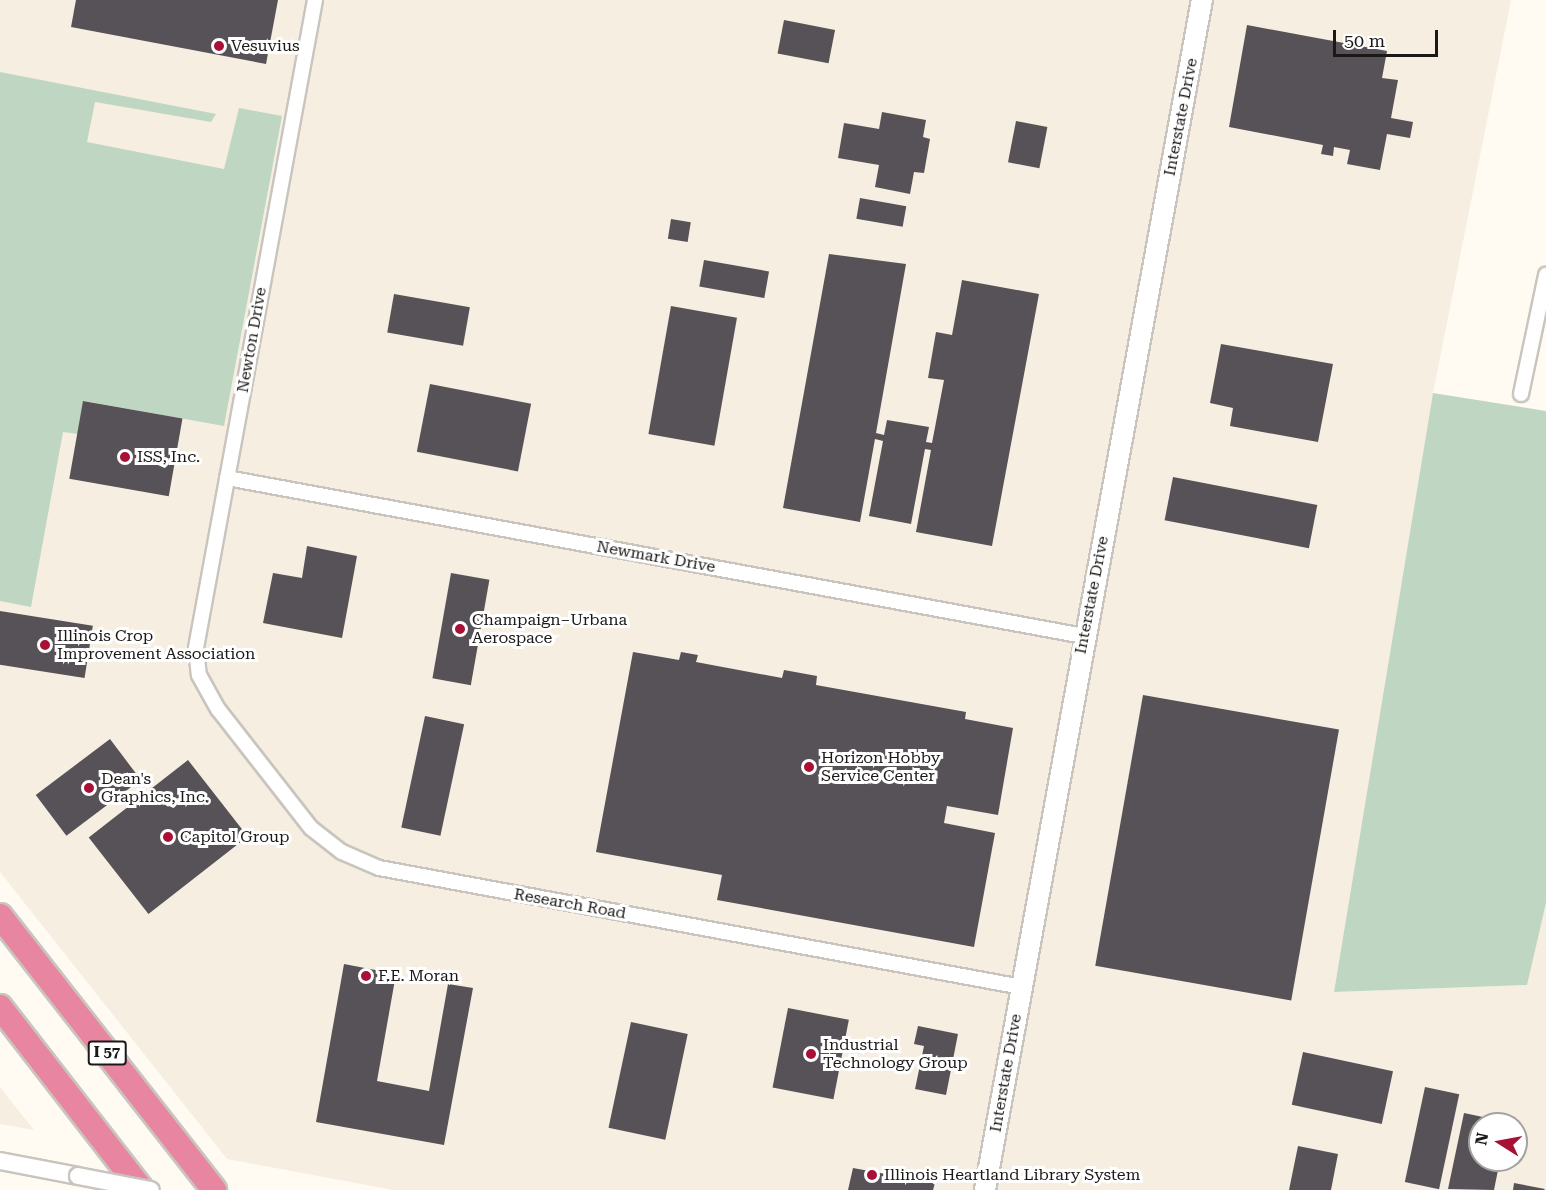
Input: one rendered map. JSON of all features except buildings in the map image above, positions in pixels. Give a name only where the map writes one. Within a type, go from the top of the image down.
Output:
[{"type":"highway","name":"I 57","points":[[0,915],[214,1190]]},
{"type":"highway","points":[[0,1007],[142,1190]]},
{"type":"main road","name":"Interstate Drive","points":[[985,1190],[1084,636],[1202,0]]},
{"type":"street","name":"Newton Drive","points":[[201,679],[196,648],[315,0]]},
{"type":"street","points":[[1521,394],[1546,275]]},
{"type":"street","name":"Newmark Drive","points":[[227,478],[1084,636]]},
{"type":"street","name":"Research Road","points":[[201,679],[218,710],[311,828],[361,862],[1022,987]]},
{"type":"street","points":[[0,1161],[151,1190]]},
{"type":"shaded area","points":[[0,0],[1511,0],[1433,393],[1334,992],[1526,985],[1546,903],[1546,1190],[393,1190],[227,1159],[0,872]]},
{"type":"shaded area","points":[[0,1087],[34,1130],[0,1124]]},
{"type":"green space","points":[[0,72],[216,114],[211,122],[95,102],[87,142],[224,169],[239,108],[282,116],[224,426],[84,401],[78,434],[63,432],[31,607],[0,601]]},
{"type":"green space","points":[[1433,393],[1546,411],[1546,903],[1527,985],[1334,992]]},
{"type":"place","name":"Vesuvius","points":[[219,46]]},
{"type":"place","name":"ISS, Inc.","points":[[125,457]]},
{"type":"place","name":"Champaign–Urbana Aerospace","points":[[460,629]]},
{"type":"place","name":"Illinois Crop Improvement Association","points":[[45,645]]},
{"type":"place","name":"Horizon Hobby Service Center","points":[[809,767]]},
{"type":"place","name":"Dean's Graphics, Inc.","points":[[89,788]]},
{"type":"place","name":"Capitol Group","points":[[168,837]]},
{"type":"place","name":"F.E. Moran","points":[[366,976]]},
{"type":"place","name":"Industrial Technology Group","points":[[811,1054]]},
{"type":"place","name":"Illinois Heartland Library System","points":[[872,1175]]}]
